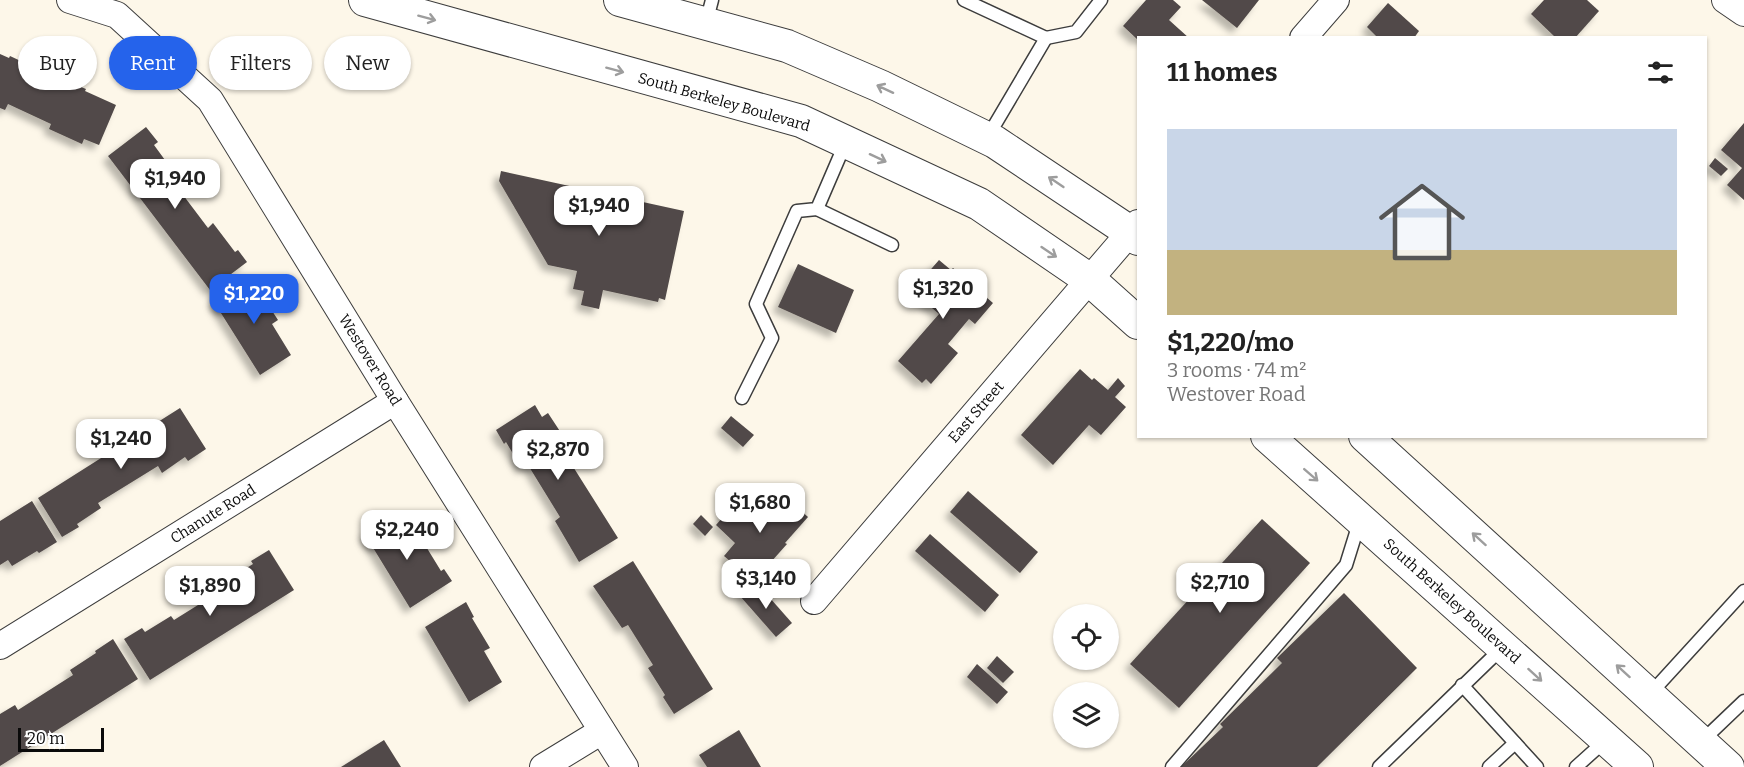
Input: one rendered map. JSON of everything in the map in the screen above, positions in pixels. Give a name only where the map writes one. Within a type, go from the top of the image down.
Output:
[{"type":"street","name":"Westover Road","points":[[70,0],[117,15],[210,100],[625,767]]},
{"type":"street","points":[[620,0],[709,11],[880,86],[987,138],[1136,231]]},
{"type":"street","points":[[1305,36],[1336,0]]},
{"type":"street","points":[[1725,0],[1744,13]]},
{"type":"street","name":"South Berkeley Boulevard","points":[[368,1],[801,122],[979,204],[1090,279],[1137,322]]},
{"type":"street","name":"East Street","points":[[814,601],[1090,279],[1136,231]]},
{"type":"street","name":"Chanute Road","points":[[0,646],[395,400]]},
{"type":"street","name":"South Berkeley Boulevard","points":[[1270,438],[1637,767]]},
{"type":"street","points":[[1367,438],[1728,767]]},
{"type":"street","points":[[543,767],[602,731]]},
{"type":"lane","points":[[964,0],[1046,38],[1076,32],[1101,0]]},
{"type":"lane","points":[[987,138],[1046,38]]},
{"type":"lane","points":[[817,209],[846,143]]},
{"type":"lane","points":[[742,398],[772,338],[756,304],[797,211],[817,209],[892,244]]},
{"type":"lane","points":[[1172,767],[1346,565],[1361,519]]},
{"type":"lane","points":[[1649,695],[1744,591]]},
{"type":"lane","points":[[1379,767],[1503,647]]},
{"type":"lane","points":[[1462,686],[1537,767]]},
{"type":"lane","points":[[1701,742],[1744,701]]},
{"type":"lane","points":[[1576,767],[1607,739]]},
{"type":"lane","points":[[1489,767],[1515,743]]},
{"type":"building","points":[[1146,0],[1173,0],[1181,7],[1169,20],[1187,36],[1137,36],[1137,39],[1123,26]]},
{"type":"building","points":[[1202,0],[1259,0],[1237,28]]},
{"type":"building","points":[[1544,0],[1587,0],[1599,11],[1577,36],[1554,36],[1531,14]]},
{"type":"building","points":[[1388,3],[1419,31],[1415,36],[1376,36],[1367,27]]},
{"type":"building","points":[[0,54],[18,60],[18,90],[86,90],[116,105],[99,145],[84,139],[82,144],[49,129],[51,124],[8,104],[5,110],[0,108]]},
{"type":"building","points":[[1744,123],[1744,200],[1727,185],[1742,168],[1721,150]]},
{"type":"building","points":[[146,127],[158,142],[154,145],[173,171],[168,175],[208,228],[213,223],[235,252],[238,250],[247,262],[210,290],[108,156]]},
{"type":"building","points":[[1715,158],[1728,169],[1721,176],[1709,166]]},
{"type":"building","points":[[501,171],[684,211],[665,300],[659,298],[658,302],[603,290],[599,309],[581,305],[584,291],[573,289],[577,271],[548,265],[499,181]]},
{"type":"building","points":[[939,260],[951,270],[953,268],[964,277],[966,275],[974,281],[971,284],[993,303],[975,324],[969,319],[948,344],[958,353],[931,384],[926,379],[922,383],[898,361],[939,314],[912,291]]},
{"type":"building","points":[[798,264],[854,290],[836,333],[778,307]]},
{"type":"building","points":[[254,277],[262,289],[259,291],[278,320],[272,324],[291,355],[260,375],[214,302]]},
{"type":"building","points":[[1080,369],[1108,390],[1118,378],[1125,386],[1115,397],[1126,407],[1101,435],[1089,425],[1053,465],[1021,435]]},
{"type":"building","points":[[535,405],[542,417],[548,413],[567,442],[560,446],[618,538],[579,562],[555,521],[560,517],[528,465],[522,469],[496,430]]},
{"type":"building","points":[[180,408],[206,449],[188,461],[185,457],[162,473],[158,466],[98,503],[101,508],[77,524],[79,527],[62,537],[38,498]]},
{"type":"building","points":[[731,416],[754,435],[743,447],[721,428]]},
{"type":"building","points":[[968,491],[1038,552],[1020,573],[950,512]]},
{"type":"building","points":[[781,493],[808,517],[763,571],[760,568],[751,579],[724,556],[735,543],[716,525],[735,503],[755,521]]},
{"type":"building","points":[[32,501],[57,542],[12,566],[8,560],[0,565],[0,521]]},
{"type":"building","points":[[396,512],[416,544],[422,540],[441,571],[444,569],[452,581],[410,608],[364,533]]},
{"type":"building","points":[[701,515],[713,527],[705,536],[693,524]]},
{"type":"building","points":[[1262,519],[1310,563],[1179,708],[1130,664]]},
{"type":"building","points":[[930,534],[999,595],[985,612],[915,551]]},
{"type":"building","points":[[269,550],[294,590],[150,680],[124,639],[142,628],[145,632],[171,616],[174,620],[230,585],[227,580],[253,564],[251,561]]},
{"type":"building","points":[[633,561],[713,689],[674,714],[648,668],[653,665],[628,625],[622,628],[593,586]]},
{"type":"building","points":[[756,582],[792,623],[776,637],[740,596]]},
{"type":"building","points":[[1344,593],[1417,668],[1317,767],[1181,767],[1223,727],[1220,724],[1282,663],[1277,658]]},
{"type":"building","points":[[466,602],[474,617],[472,618],[490,648],[484,651],[502,682],[469,702],[425,627]]},
{"type":"building","points":[[113,639],[138,679],[0,766],[0,714],[15,705],[18,710],[73,675],[70,670]]},
{"type":"building","points":[[997,656],[1014,672],[1003,683],[987,668]]},
{"type":"building","points":[[977,664],[1008,692],[997,704],[967,677]]},
{"type":"building","points":[[739,730],[761,767],[707,767],[699,755]]},
{"type":"building","points":[[384,740],[401,767],[341,767]]}]
